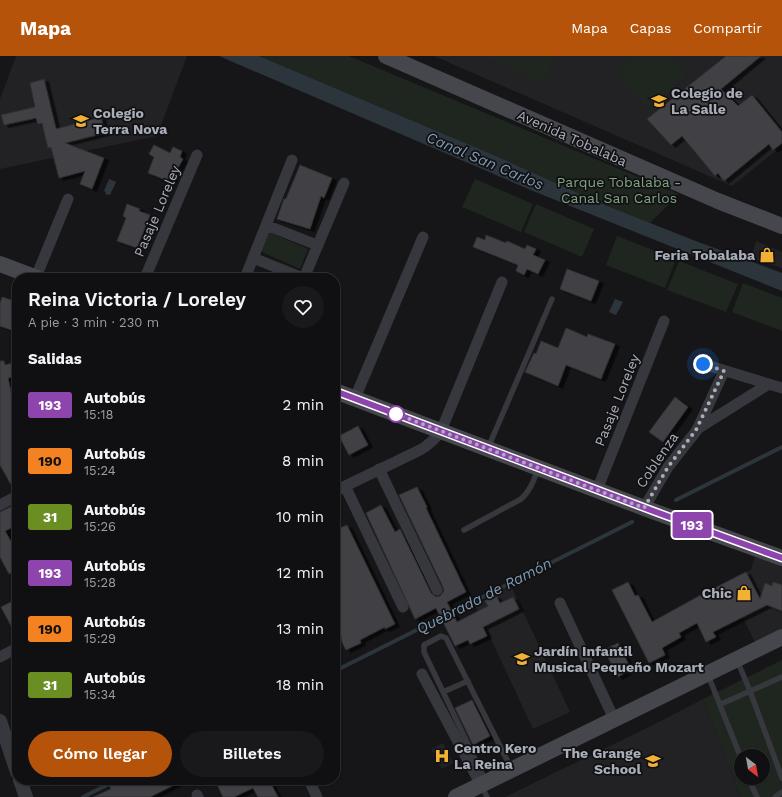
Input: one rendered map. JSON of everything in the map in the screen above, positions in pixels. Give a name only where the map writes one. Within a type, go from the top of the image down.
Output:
[{"type":"main road","name":"Avenida Tobalaba","points":[[386,56],[711,198],[782,226]]},
{"type":"main road","points":[[0,264],[24,273]]},
{"type":"main road","points":[[340,393],[782,558]]},
{"type":"main road","points":[[461,796],[485,788],[512,770],[782,636]]},
{"type":"street","name":"Pasaje Loreley","points":[[147,273],[197,155]]},
{"type":"street","points":[[247,273],[292,160]]},
{"type":"street","points":[[305,273],[344,183]]},
{"type":"street","points":[[39,273],[68,199]]},
{"type":"street","points":[[266,225],[318,245]]},
{"type":"street","points":[[355,398],[423,237]]},
{"type":"street","points":[[253,258],[290,273]]},
{"type":"street","points":[[403,607],[340,488],[427,446],[434,441],[441,431],[502,282]]},
{"type":"street","name":"Pasaje Loreley","points":[[597,490],[664,321]]},
{"type":"street","points":[[703,364],[782,388]]},
{"type":"street","name":"Coblenza","points":[[646,508],[668,467],[696,430],[724,371]]},
{"type":"street","name":"Coblenza","points":[[696,430],[768,384]]},
{"type":"street","points":[[379,469],[436,590]]},
{"type":"street","points":[[0,505],[12,499]]},
{"type":"street","points":[[560,603],[614,719]]},
{"type":"street","points":[[0,657],[12,651]]},
{"type":"street","points":[[422,674],[485,788]]},
{"type":"street","points":[[0,721],[12,757]]},
{"type":"street","points":[[22,785],[26,797]]},
{"type":"street","points":[[311,785],[317,797]]},
{"type":"lane","points":[[488,449],[552,299]]},
{"type":"lane","points":[[464,530],[521,499],[531,486],[539,468]]},
{"type":"lane","points":[[485,788],[424,652],[424,645],[441,636],[446,638],[512,770]]},
{"type":"lane","points":[[736,659],[750,691],[782,778]]},
{"type":"lane","points":[[708,673],[738,749]]},
{"type":"lane","points":[[721,704],[782,677]]},
{"type":"lane","points":[[443,692],[468,681]]},
{"type":"lane","points":[[751,785],[757,797]]},
{"type":"lane","points":[[775,797],[782,792]]},
{"type":"shaded area","name":"Colegio Terra Nova","points":[[16,56],[187,56],[157,136],[0,169],[0,99]]},
{"type":"shaded area","name":"Colegio de La Salle","points":[[434,56],[782,56],[782,146],[732,186]]},
{"type":"shaded area","name":"Feria Tobalaba","points":[[756,241],[782,252],[782,268],[751,258]]},
{"type":"shaded area","points":[[755,556],[782,566],[782,629],[755,642],[725,582],[751,570]]},
{"type":"shaded area","name":"Jardín Infantil Musical Pequeño Mozart","points":[[511,586],[570,712],[533,729],[475,605]]},
{"type":"shaded area","name":"The Grange School","points":[[703,699],[734,779],[734,785],[736,785],[741,797],[505,797]]},
{"type":"shaded area","name":"Centro Kero La Reina","points":[[443,743],[453,763],[442,769],[431,749]]},
{"type":"green space","name":"Parque Tobalaba - Canal San Carlos","points":[[259,56],[349,56],[679,194],[650,223],[600,203],[496,156]]},
{"type":"green space","points":[[484,56],[555,56],[542,83]]},
{"type":"green space","points":[[633,56],[673,56],[688,74],[647,109],[615,71]]},
{"type":"green space","points":[[475,179],[533,204],[521,232],[462,207]]},
{"type":"green space","points":[[536,204],[594,229],[582,257],[524,232]]},
{"type":"green space","points":[[269,232],[308,249],[300,269],[260,251]]},
{"type":"green space","points":[[617,236],[676,259],[665,288],[606,265]]},
{"type":"green space","points":[[679,261],[738,284],[726,312],[667,290]]},
{"type":"green space","points":[[743,283],[782,298],[782,331],[732,312]]},
{"type":"green space","points":[[782,660],[782,797],[741,797],[736,785],[770,785],[770,749],[734,749],[734,779],[703,699]]},
{"type":"water","name":"Canal San Carlos","points":[[219,56],[259,56],[496,156],[600,203],[782,273],[782,291],[533,191]]},
{"type":"water","points":[[109,179],[116,182],[110,195],[105,194],[106,192],[104,191]]},
{"type":"water","points":[[615,299],[623,302],[616,315],[609,312]]},
{"type":"building","points":[[726,56],[761,56],[721,89],[738,106],[752,95],[782,132],[782,143],[773,150],[769,144],[724,181],[718,173],[715,176],[682,136],[671,145],[647,119]]},
{"type":"building","points":[[44,79],[56,129],[101,117],[105,133],[65,143],[104,158],[92,189],[80,184],[85,171],[59,178],[51,147],[48,148],[42,123],[38,124],[36,118],[4,125],[1,115],[35,107],[30,83]]},
{"type":"building","points":[[154,145],[170,153],[173,147],[182,151],[180,157],[183,159],[171,182],[148,173],[154,157],[149,154]]},
{"type":"building","points":[[300,165],[332,178],[324,198],[321,196],[310,229],[277,219],[284,199],[286,199]]},
{"type":"building","points":[[127,204],[150,215],[137,248],[117,241],[126,218],[123,216]]},
{"type":"building","points":[[486,235],[506,243],[507,241],[525,249],[527,245],[536,249],[533,255],[545,260],[538,274],[527,269],[524,275],[516,271],[518,265],[473,247],[477,237],[485,240]]},
{"type":"building","points":[[567,269],[599,281],[591,301],[560,289]]},
{"type":"building","points":[[2,297],[12,300],[12,330],[0,326],[0,304]]},
{"type":"building","points":[[566,328],[587,337],[588,334],[615,344],[601,379],[566,365],[558,386],[525,372],[534,353],[536,354],[541,341],[558,348]]},
{"type":"building","points":[[0,361],[4,361],[5,365],[12,363],[12,377],[8,378],[12,396],[12,486],[0,465]]},
{"type":"building","points":[[675,397],[688,407],[663,442],[649,432]]},
{"type":"building","points":[[358,426],[368,445],[349,455],[340,435]]},
{"type":"building","points":[[417,487],[466,592],[447,602],[457,622],[488,606],[485,601],[496,596],[500,603],[513,597],[519,609],[483,627],[487,636],[470,644],[468,640],[455,646],[436,608],[415,619],[366,513],[381,505],[395,532],[400,529],[431,593],[436,597],[440,596],[444,591],[443,587],[399,495]]},
{"type":"building","points":[[12,506],[12,528],[5,531],[12,543],[12,572],[9,574],[0,557],[0,512]]},
{"type":"building","points":[[347,525],[395,624],[385,629],[385,627],[360,640],[361,643],[346,650],[340,635],[340,528]]},
{"type":"building","points":[[746,572],[760,599],[765,583],[772,586],[773,582],[782,585],[782,611],[767,605],[713,632],[716,637],[706,642],[697,623],[679,633],[681,637],[662,648],[665,655],[649,663],[612,590],[628,582],[635,596],[638,595],[652,622]]},
{"type":"building","points":[[12,602],[12,628],[1,607]]},
{"type":"building","points":[[618,643],[628,663],[626,664],[630,670],[618,677],[604,650]]},
{"type":"building","points":[[472,700],[490,736],[473,745],[455,708]]},
{"type":"building","points":[[109,785],[174,785],[150,797],[93,797],[111,789]]},
{"type":"building","points":[[217,785],[272,785],[278,797],[258,797],[253,788],[234,797],[223,797]]},
{"type":"waterway","name":"Quebrada de Ramón","points":[[676,500],[782,447]]},
{"type":"waterway","name":"Quebrada de Ramón","points":[[340,668],[632,522]]},
{"type":"waterway","name":"Quebrada de Ramón","points":[[83,797],[107,785]]},
{"type":"bus line","name":"193","points":[[340,393],[782,558]]},
{"type":"place","name":"Colegio de La Salle","points":[[659,101]]},
{"type":"place","name":"Colegio Terra Nova","points":[[81,121]]},
{"type":"place","name":"Feria Tobalaba","points":[[767,255]]},
{"type":"place","name":"Chic","points":[[744,593]]},
{"type":"place","name":"Jardín Infantil Musical Pequeño Mozart","points":[[522,659]]},
{"type":"place","name":"Centro Kero La Reina","points":[[442,756]]},
{"type":"place","name":"The Grange School","points":[[653,761]]},
{"type":"route","points":[[396,414],[644,508],[668,467],[696,430],[724,371],[703,364]]}]
